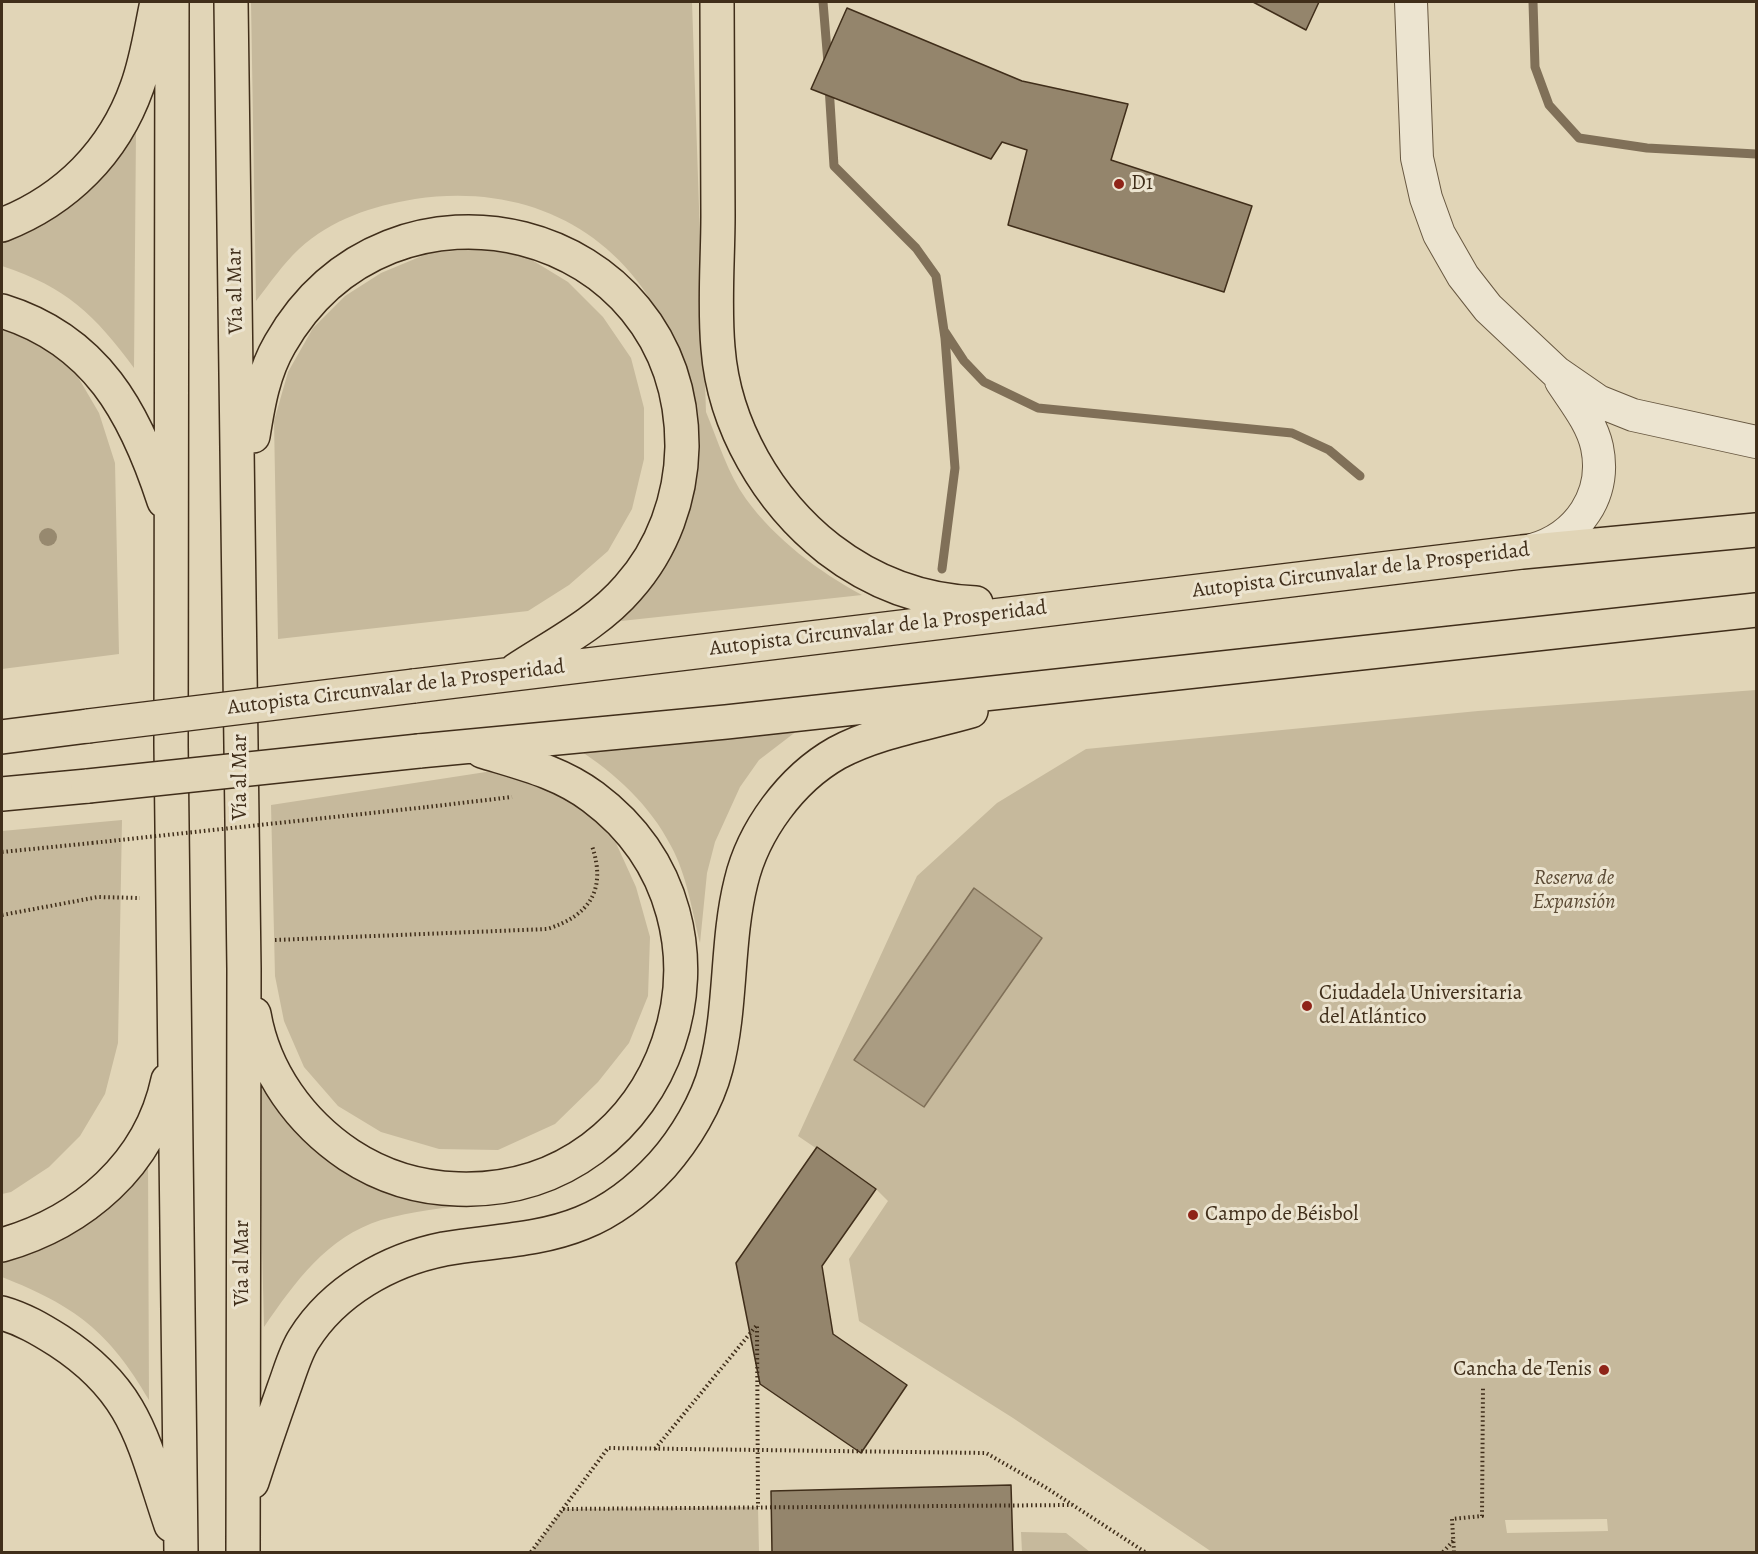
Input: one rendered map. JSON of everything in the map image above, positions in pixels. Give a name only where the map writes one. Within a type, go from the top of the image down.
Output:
[{"type":"highway","points":[[2,225],[38,208],[60,194],[84,174],[109,143],[137,87],[157,2]]},
{"type":"highway","points":[[172,2],[173,900],[181,1552]]},
{"type":"highway","name":"Vía al Mar","points":[[231,2],[240,506],[244,955],[243,1552]]},
{"type":"highway","points":[[717,2],[718,348],[730,408],[747,451],[774,494],[810,534],[846,562],[893,586],[942,602],[1069,605]]},
{"type":"highway","points":[[240,506],[260,399],[278,346],[310,301],[353,265],[404,241],[430,234],[468,231],[514,236],[540,243],[590,268],[631,306],[657,345],[672,379],[682,434],[678,490],[659,542],[645,567],[628,588],[586,625],[510,674]]},
{"type":"highway","points":[[2,311],[40,326],[63,339],[83,356],[112,387],[141,440],[172,525]]},
{"type":"highway","name":"Autopista Circunvalar de la Prosperidad","points":[[2,737],[1069,605],[1522,552],[1756,530]]},
{"type":"highway","points":[[2,795],[419,751],[726,722],[1756,610]]},
{"type":"highway","points":[[242,1510],[302,1342],[331,1306],[378,1272],[420,1255],[541,1235],[584,1222],[626,1198],[644,1184],[676,1149],[691,1125],[715,1072],[729,996],[741,882],[754,844],[769,819],[793,788],[835,755],[866,739],[1062,685]]},
{"type":"highway","points":[[244,955],[265,1053],[294,1104],[314,1127],[361,1163],[387,1175],[416,1184],[445,1189],[475,1190],[504,1186],[561,1168],[610,1134],[648,1089],[662,1063],[679,1005],[682,976],[680,946],[674,916],[665,889],[652,862],[635,837],[615,815],[592,796],[540,768],[469,746]]},
{"type":"highway","points":[[2,1245],[28,1238],[81,1210],[125,1169],[157,1117],[173,1058],[175,1028]]},
{"type":"highway","points":[[2,1313],[39,1328],[86,1360],[111,1383],[128,1407],[139,1430],[181,1552]]},
{"type":"street","points":[[1411,2],[1417,158],[1426,198],[1439,234],[1463,276],[1488,308],[1556,372],[1598,401],[1633,415],[1756,442]]},
{"type":"street","points":[[1522,552],[1550,544],[1575,528],[1592,503],[1599,475],[1597,446],[1585,420],[1556,372]]},
{"type":"path","points":[[2,852],[427,807],[510,796],[522,799]]},
{"type":"path","points":[[244,955],[547,929],[567,923],[583,912],[596,889],[596,859],[590,839]]},
{"type":"path","points":[[2,915],[98,897],[173,900]]},
{"type":"path","points":[[655,1449],[757,1325],[759,1507]]},
{"type":"path","points":[[1454,1552],[1452,1519],[1482,1516],[1483,1386]]},
{"type":"path","points":[[531,1552],[608,1448],[986,1453],[1073,1504],[1145,1552]]},
{"type":"path","points":[[563,1509],[1073,1504]]},
{"type":"path","points":[[1443,1552],[1454,1540]]},
{"type":"green space","points":[[251,2],[692,2],[706,412],[734,479],[758,514],[784,541],[814,565],[862,595],[621,621],[643,595],[660,568],[690,488],[695,452],[691,404],[679,358],[654,305],[630,272],[602,245],[571,224],[536,208],[498,199],[458,196],[415,199],[383,206],[353,215],[312,239],[288,261],[256,301]]},
{"type":"green space","points":[[136,130],[134,368],[106,333],[77,305],[44,283],[2,266],[2,237],[119,154]]},
{"type":"green space","points":[[480,249],[527,257],[568,282],[603,317],[631,358],[644,408],[644,459],[632,509],[608,551],[569,585],[528,611],[278,639],[274,421],[288,372],[313,328],[345,296],[381,273],[429,253]]},
{"type":"green space","points":[[2,323],[39,341],[75,372],[99,413],[115,463],[119,654],[2,669]]},
{"type":"green space","name":"Ciudadela Universitaria del Atlántico","points":[[1756,690],[1756,1552],[1212,1552],[1013,1418],[859,1321],[849,1259],[888,1201],[876,1189],[798,1136],[917,876],[997,803],[1086,749],[1478,711]],"holes":[[[1607,1519],[1608,1531],[1507,1533],[1505,1520]]]},
{"type":"green space","points":[[806,724],[759,760],[740,787],[715,842],[707,873],[700,943],[689,893],[677,857],[662,831],[642,804],[618,779],[576,748]]},
{"type":"green space","points":[[499,770],[543,783],[584,809],[616,843],[636,887],[650,937],[648,996],[629,1043],[598,1082],[555,1124],[498,1150],[439,1149],[381,1132],[338,1106],[304,1067],[284,1021],[275,976],[271,805]]},
{"type":"green space","points":[[122,820],[118,1043],[105,1094],[80,1136],[49,1167],[11,1192],[2,1194],[2,831]]},
{"type":"green space","points":[[258,1083],[277,1110],[299,1131],[408,1193],[477,1203],[381,1220],[344,1238],[328,1249],[300,1278],[264,1327]]},
{"type":"green space","points":[[148,1159],[149,1400],[119,1356],[88,1324],[70,1310],[50,1299],[2,1277],[2,1258],[48,1242],[86,1224],[118,1199]]},
{"type":"green space","points":[[758,1507],[759,1552],[531,1552],[563,1509]]},
{"type":"green space","points":[[1021,1532],[1066,1533],[1090,1552],[1022,1552]]},
{"type":"shaded area","points":[[974,888],[1042,938],[924,1107],[854,1060]]},
{"type":"building","points":[[1253,2],[1319,2],[1306,30]]},
{"type":"building","points":[[847,8],[1022,81],[1128,104],[1111,160],[1252,206],[1224,292],[1008,225],[1027,150],[1002,142],[991,159],[811,89]]},
{"type":"building","points":[[817,1147],[876,1189],[822,1266],[833,1334],[907,1385],[861,1453],[760,1384],[736,1263]]},
{"type":"building","points":[[1011,1485],[1013,1552],[772,1552],[771,1491]]},
{"type":"waterway","points":[[823,2],[828,63]]},
{"type":"waterway","points":[[1533,2],[1535,67],[1549,105],[1579,138],[1647,148],[1756,154]]},
{"type":"waterway","points":[[829,86],[834,166],[916,248],[936,276],[945,338],[955,468],[942,569]]},
{"type":"waterway","points":[[945,332],[964,361],[984,382],[1038,408],[1292,433],[1329,450],[1360,476]]},
{"type":"place","name":"D1","points":[[1119,184]]},
{"type":"place","name":"Ciudadela Universitaria del Atlántico","points":[[1307,1006]]},
{"type":"place","name":"Campo de Béisbol","points":[[1193,1215]]},
{"type":"place","name":"Cancha de Tenis","points":[[1604,1370]]},
{"type":"park label","name":"Reserva de Expansión","points":[[1574,891]]}]
